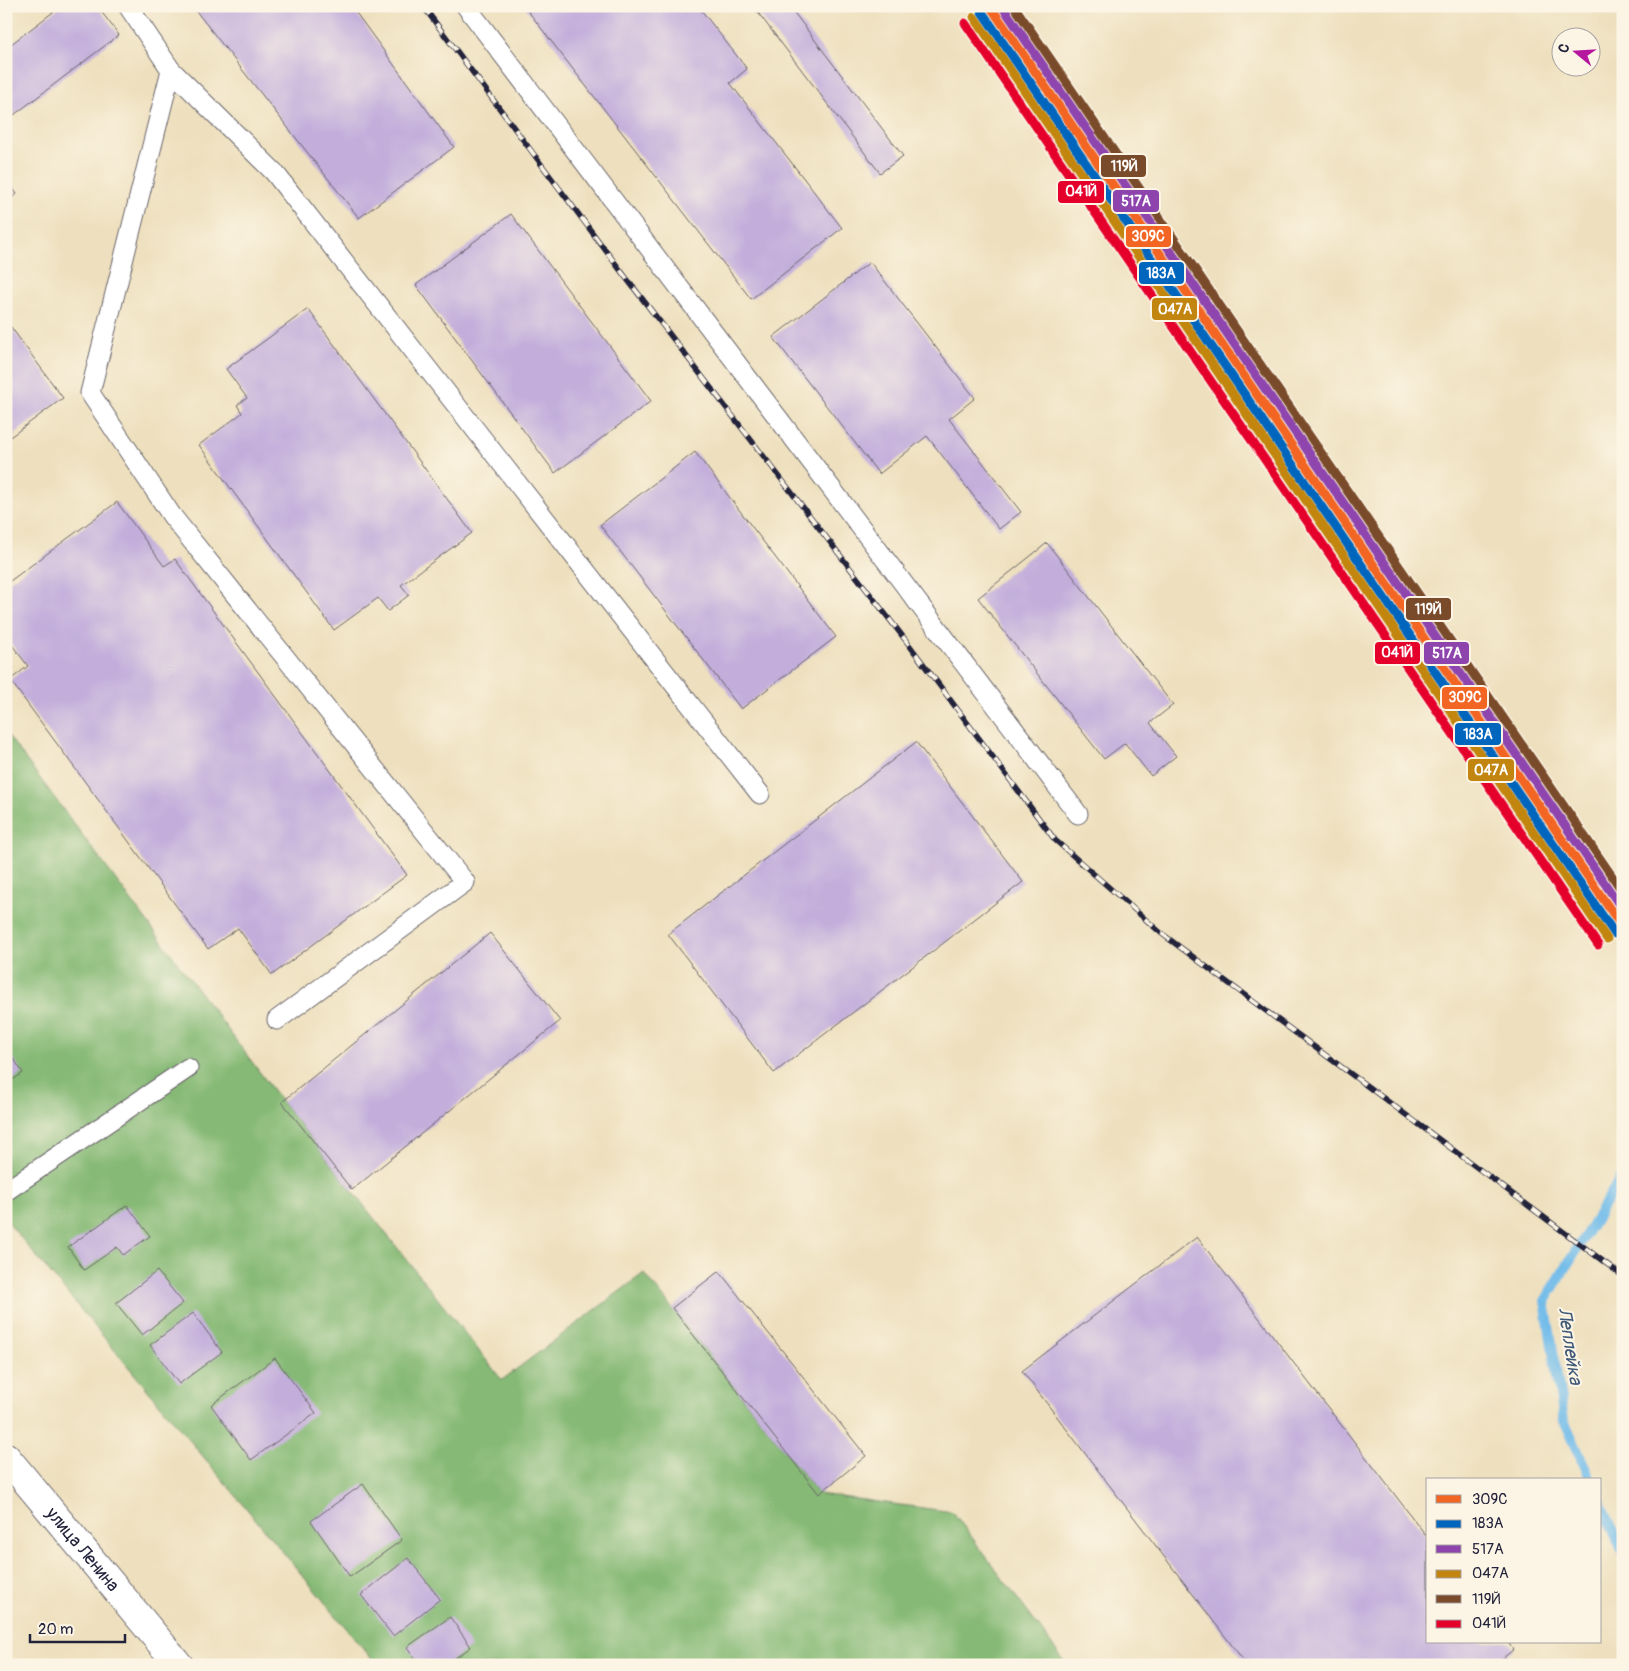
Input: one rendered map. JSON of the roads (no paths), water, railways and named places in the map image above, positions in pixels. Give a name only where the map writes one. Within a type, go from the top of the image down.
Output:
[{"type":"main road","name":"улица Ленина","points":[[6,1457],[179,1665]]},
{"type":"lane","points":[[128,6],[171,70],[274,172],[760,794]]},
{"type":"lane","points":[[466,6],[1078,814]]},
{"type":"lane","points":[[171,70],[90,393],[172,516],[465,882],[277,1020]]},
{"type":"lane","points":[[6,1191],[188,1068]]},
{"type":"waterway","name":"Леплейка","points":[[1590,1478],[1564,1420],[1545,1301],[1623,1174]]},
{"type":"waterway","name":"Леплейка","points":[[1602,1505],[1623,1552]]},
{"type":"railway","points":[[423,6],[627,279],[907,642],[1055,840],[1161,933],[1623,1276]]}]
